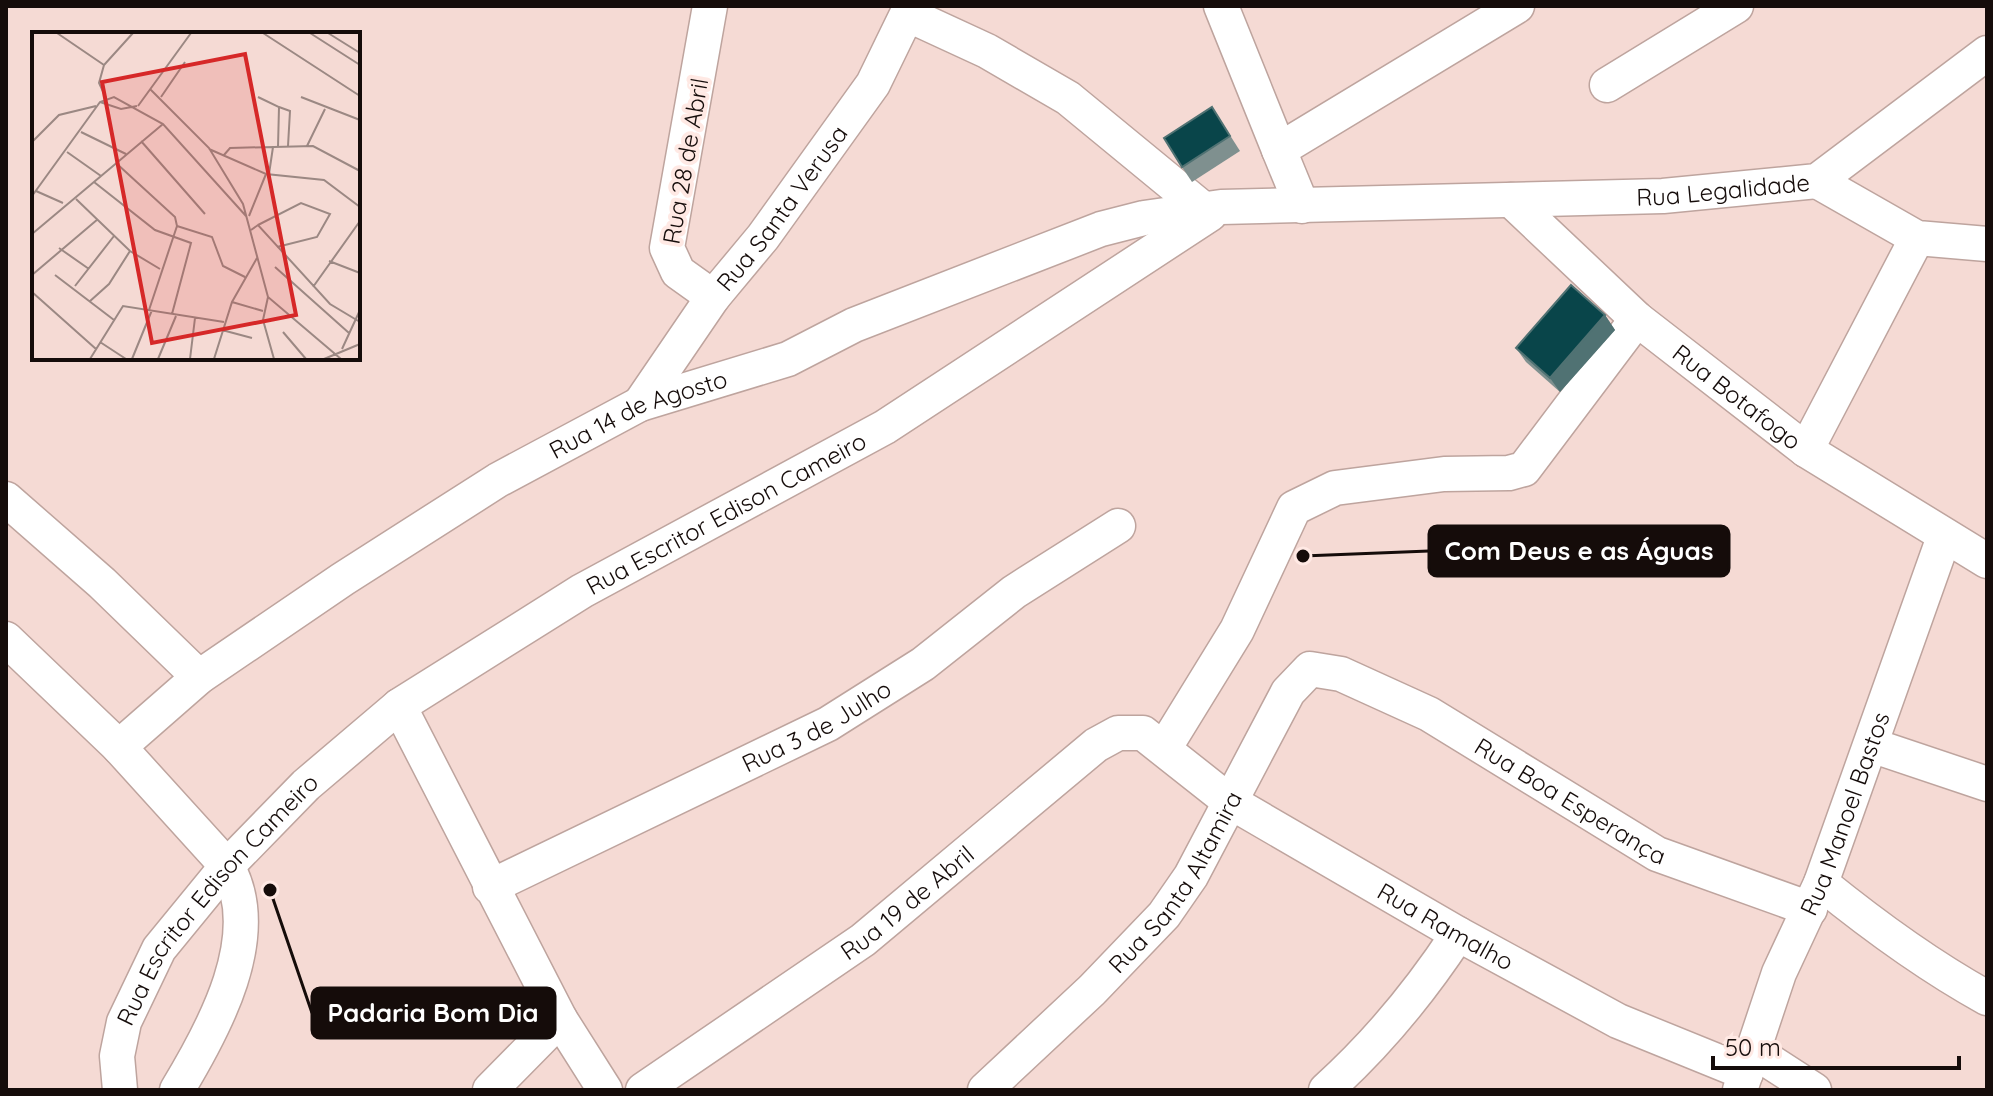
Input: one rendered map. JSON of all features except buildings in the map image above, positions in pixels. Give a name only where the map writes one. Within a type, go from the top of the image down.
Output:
[{"type":"street","name":"Rua 28 de Abril","points":[[710,6],[667,248],[678,272],[713,297]]},
{"type":"street","points":[[1221,6],[1302,206]]},
{"type":"street","points":[[1279,150],[1461,22],[1517,6]]},
{"type":"street","points":[[1607,85],[1736,6]]},
{"type":"street","name":"Rua Santa Verusa","points":[[640,404],[713,297],[763,237],[873,84],[910,10]]},
{"type":"street","points":[[910,10],[1068,98],[1212,208],[1511,200]]},
{"type":"street","name":"Rua Legalidade","points":[[1511,200],[1663,196],[1817,181],[1987,53]]},
{"type":"street","points":[[1817,181],[1917,238],[1987,244]]},
{"type":"street","name":"Rua Botafogo","points":[[1511,200],[1637,319],[1806,450],[1987,561]]},
{"type":"street","name":"Rua 14 de Agosto","points":[[119,747],[199,677],[498,480],[640,404],[788,359],[854,325],[1101,229],[1144,218],[1212,208]]},
{"type":"street","name":"Rua Escritor Edison Cameiro","points":[[118,1089],[117,1056],[136,990],[159,949],[227,866],[306,785],[399,706],[582,591],[885,427],[1212,208]]},
{"type":"street","points":[[1806,450],[1917,238]]},
{"type":"street","points":[[1165,747],[1237,630],[1294,508],[1335,488],[1444,474],[1509,473],[1524,469],[1637,319]]},
{"type":"street","points":[[6,499],[102,583],[199,677]]},
{"type":"street","name":"Rua 3 de Julho","points":[[490,887],[828,724],[923,664],[1014,592],[1118,526]]},
{"type":"street","name":"Rua Manoel Bastos","points":[[1746,1071],[1779,973],[1815,896],[1871,745],[1944,537]]},
{"type":"street","points":[[6,639],[119,747],[227,866],[239,886],[242,912],[237,951],[224,995],[201,1050],[177,1090]]},
{"type":"street","name":"Rua Santa Altamira","points":[[985,1090],[1092,990],[1164,915],[1191,876],[1288,692],[1301,676],[1310,669],[1341,674]]},
{"type":"street","name":"Rua Boa Esperança","points":[[1341,674],[1429,714],[1657,854],[1815,896],[1875,927],[1944,975],[1987,998]]},
{"type":"street","points":[[399,706],[490,887],[533,961],[560,1019],[605,1090]]},
{"type":"street","name":"Rua 19 de Abril","points":[[643,1090],[863,940],[1096,745],[1128,730],[1143,733],[1165,747]]},
{"type":"street","points":[[1871,745],[1987,784]]},
{"type":"street","name":"Rua Ramalho","points":[[1165,747],[1229,801],[1458,934],[1618,1021],[1746,1071],[1814,1090]]},
{"type":"street","points":[[1326,1090],[1360,1060],[1427,981],[1458,934]]},
{"type":"street","points":[[490,1090],[560,1019]]},
{"type":"place","name":"Com Deus e as Águas","points":[[1303,556]]},
{"type":"place","name":"Padaria Bom Dia","points":[[270,890]]}]
